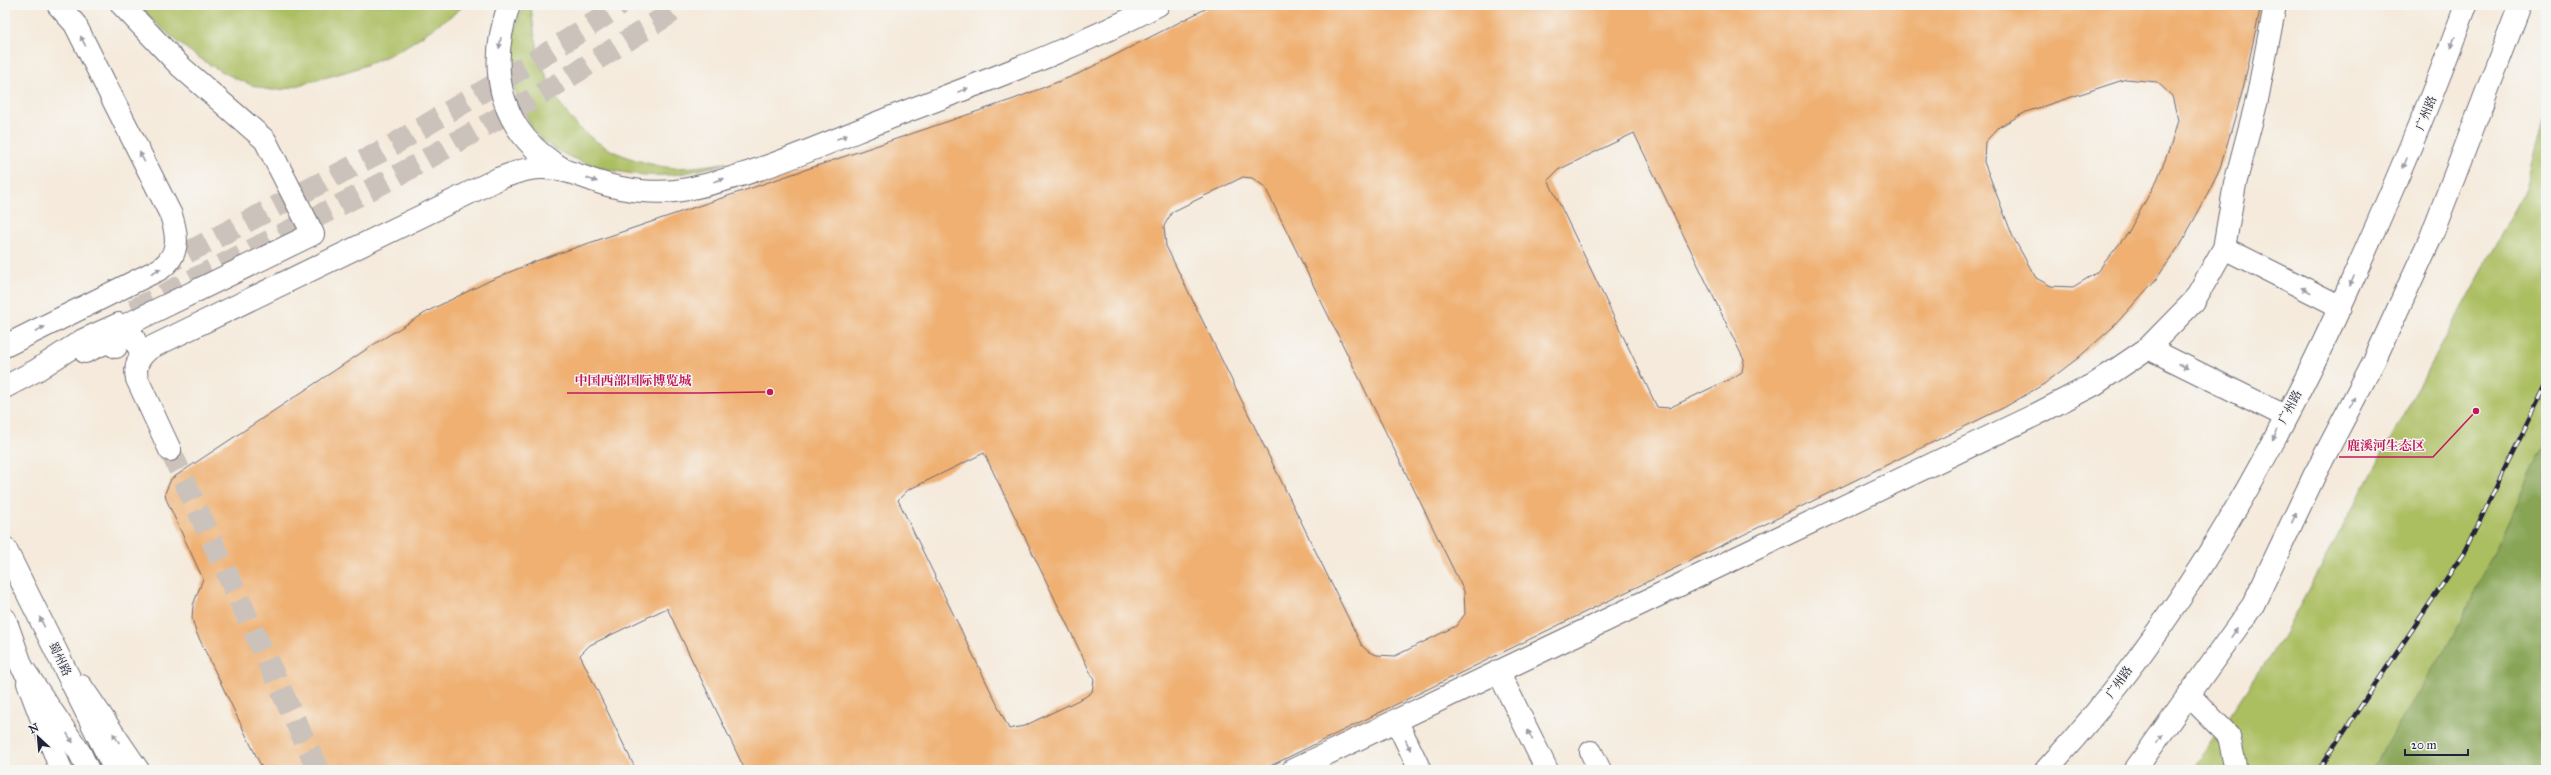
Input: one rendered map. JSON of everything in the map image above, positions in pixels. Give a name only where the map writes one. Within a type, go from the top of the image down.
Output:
[{"type":"main road","points":[[5,346],[160,269],[175,252],[176,231],[171,216],[75,24],[58,5]]},
{"type":"main road","points":[[122,5],[180,66],[265,140],[313,234],[124,326]]},
{"type":"main road","points":[[500,178],[516,159],[518,149],[512,119],[500,85],[497,59],[500,39],[510,5]]},
{"type":"main road","points":[[170,450],[137,379],[135,369],[142,354],[150,348],[500,178],[528,169],[543,167],[564,170],[600,183],[636,190],[687,189],[781,161],[840,138],[1038,60],[1124,24],[1158,5]]},
{"type":"main road","points":[[1293,770],[2035,415],[2095,384],[2148,348],[2194,301],[2224,248],[2235,184],[2257,100],[2275,5]]},
{"type":"main road","name":"广州路","points":[[2046,770],[2110,695],[2171,611],[2220,535],[2285,416],[2340,308],[2401,172],[2437,86],[2466,5]]},
{"type":"main road","points":[[2135,770],[2190,696],[2254,605],[2315,474],[2375,359],[2431,237],[2520,5]]},
{"type":"main road","points":[[512,119],[533,150],[564,170]]},
{"type":"main road","points":[[2224,248],[2340,308]]},
{"type":"main road","points":[[5,387],[37,370],[83,340],[118,324],[124,326],[130,331],[142,354]]},
{"type":"main road","points":[[37,370],[107,342],[116,347]]},
{"type":"main road","points":[[2148,348],[2285,416]]},
{"type":"main road","name":"蜀州路","points":[[5,548],[115,770]]},
{"type":"main road","points":[[5,619],[60,770]]},
{"type":"main road","points":[[53,644],[138,770]]},
{"type":"main road","points":[[22,667],[80,753],[88,770]]},
{"type":"main road","points":[[1498,671],[1547,770]]},
{"type":"main road","points":[[2190,696],[2229,736],[2235,766],[2233,770]]},
{"type":"main road","points":[[1396,720],[1420,770]]},
{"type":"green space","points":[[137,5],[464,5],[409,44],[379,60],[348,71],[289,88],[271,90],[247,83],[229,75],[196,56],[180,44]]},
{"type":"green space","points":[[524,5],[531,5],[539,55],[547,78],[557,99],[571,118],[588,135],[608,149],[633,159],[659,166],[680,168],[726,163],[678,174],[644,175],[625,173],[605,169],[569,156],[553,148],[540,138],[530,124],[517,96],[511,70],[510,57],[514,32]]},
{"type":"green space","points":[[2546,110],[2546,770],[2192,770],[2285,633],[2526,189]]},
{"type":"green space","points":[[2546,441],[2546,770],[2371,770],[2463,619]]},
{"type":"building","points":[[1213,5],[2261,5],[2243,89],[2231,131],[2220,168],[2201,207],[2180,245],[2157,278],[2114,326],[2078,358],[2044,384],[2005,407],[1262,770],[745,770],[667,608],[590,645],[580,655],[636,770],[263,770],[196,632],[192,618],[193,605],[203,579],[166,499],[165,493],[171,479],[376,343],[430,310],[489,281],[536,261],[1014,99],[1078,74]],"holes":[[[2126,79],[2157,82],[2172,96],[2178,120],[2171,145],[2157,180],[2128,233],[2096,273],[2073,287],[2051,286],[2036,278],[2013,237],[1984,162],[1985,142],[1999,127],[2026,112]],[[1634,133],[1744,360],[1742,372],[1669,408],[1657,407],[1548,180],[1558,170]],[[1243,177],[1252,178],[1265,187],[1464,591],[1465,614],[1456,626],[1395,656],[1377,655],[1369,652],[1362,646],[1166,246],[1164,226],[1172,212]],[[984,453],[1094,680],[1092,692],[1085,697],[1024,726],[1009,729],[898,500],[908,490]]]},
{"type":"tunnel","points":[[158,268],[386,149],[549,52],[621,5]]},
{"type":"tunnel","points":[[133,310],[393,178],[543,93],[668,15],[680,5]]},
{"type":"tunnel","points":[[170,450],[318,770]]},
{"type":"railway","points":[[2318,770],[2465,551],[2546,385]]},
{"type":"place","name":"中国西部国际博览城","points":[[770,392]]},
{"type":"place","name":"鹿溪河生态区","points":[[2476,411]]}]
